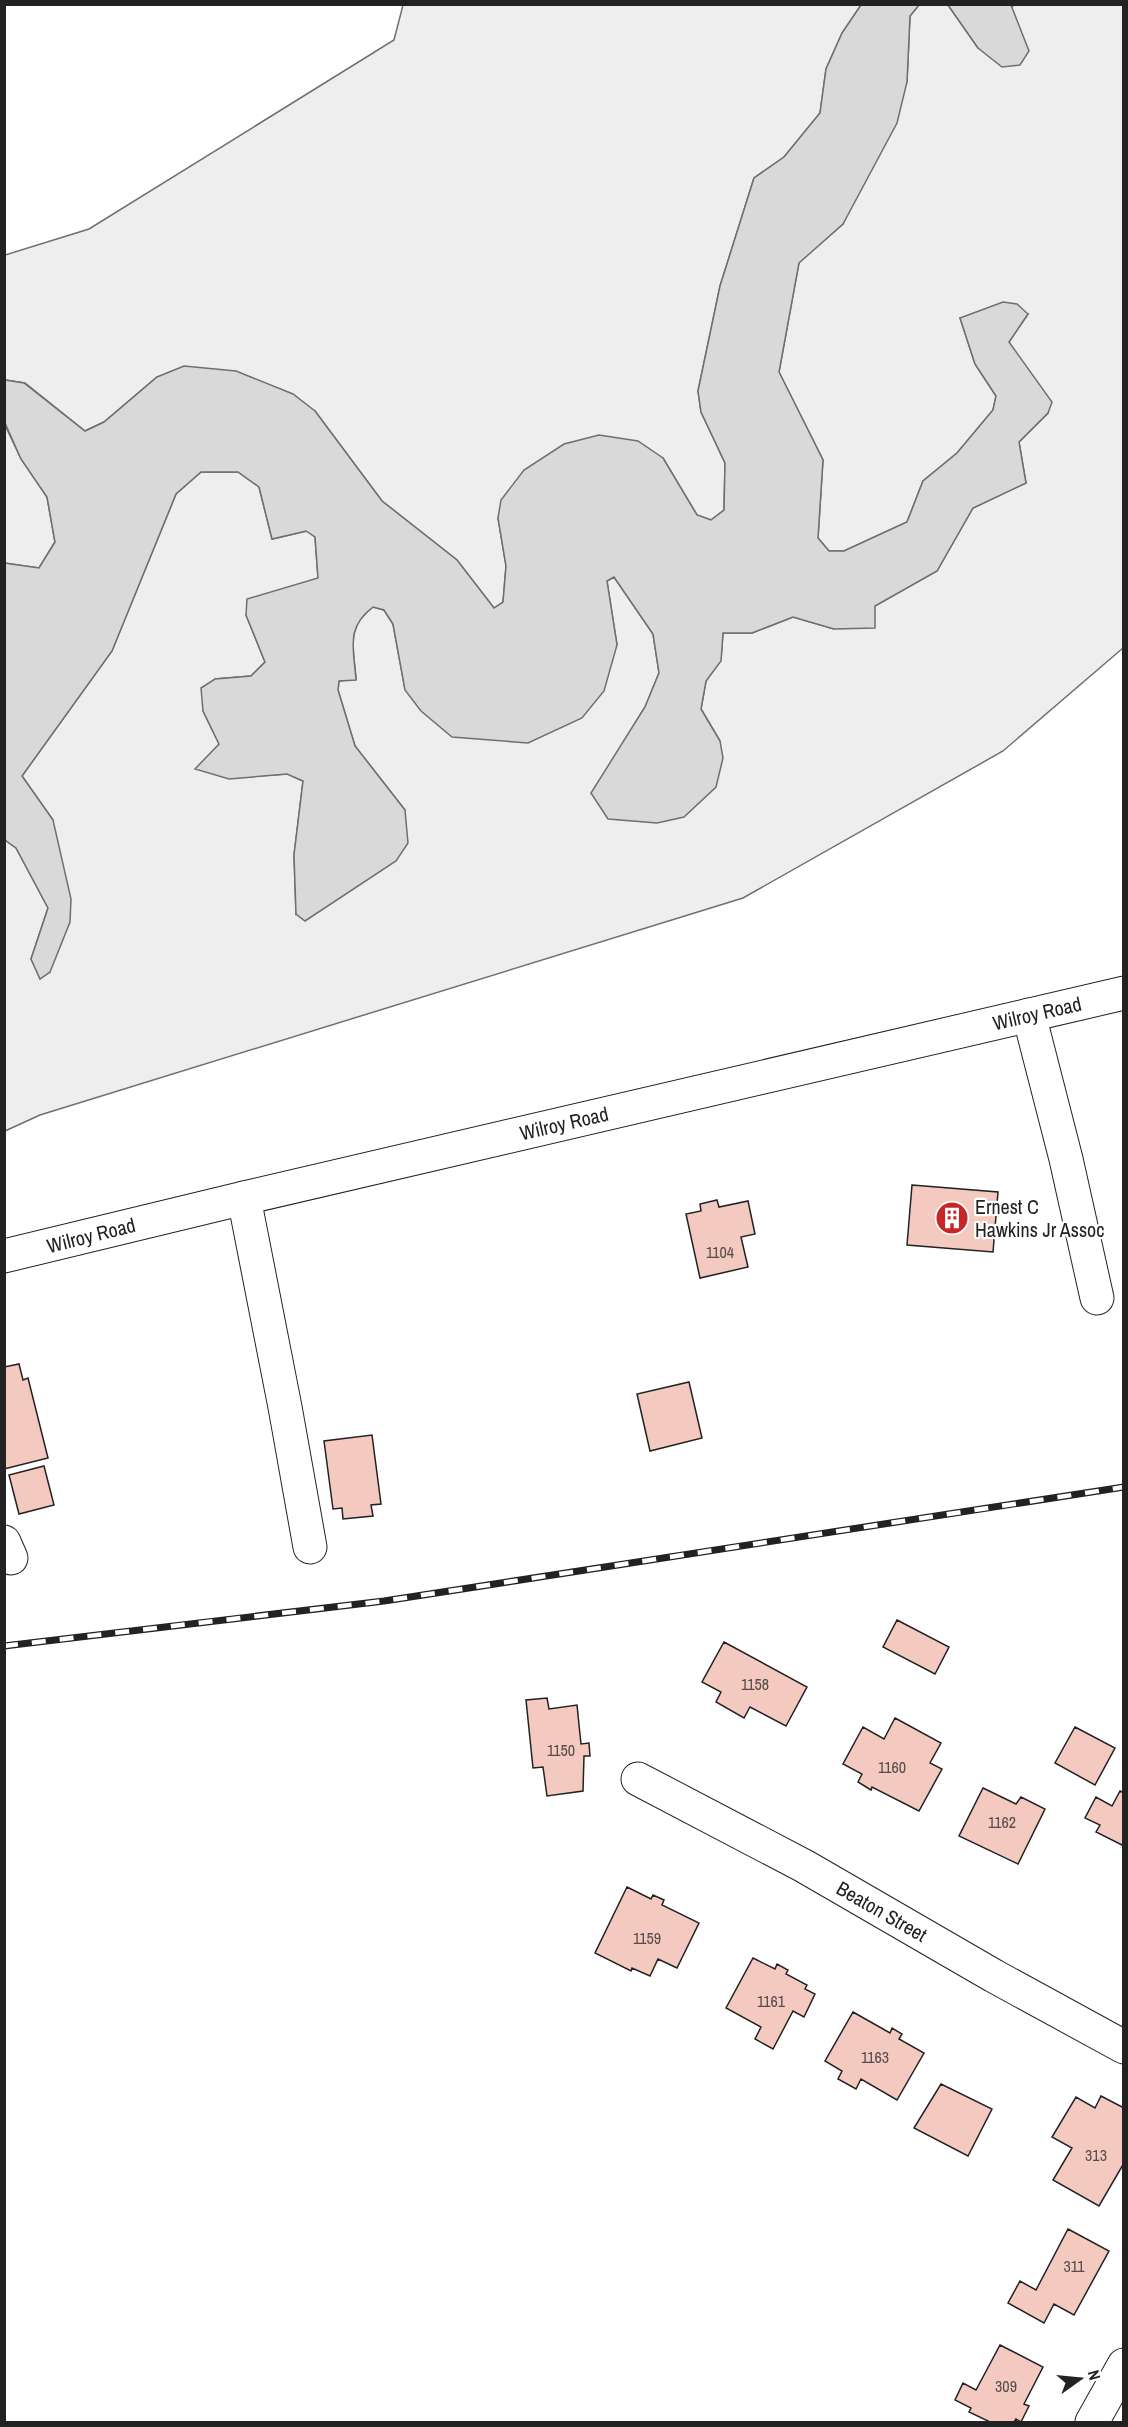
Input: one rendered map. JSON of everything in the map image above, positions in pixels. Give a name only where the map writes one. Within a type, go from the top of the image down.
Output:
[{"type":"main road","name":"Wilroy Road","points":[[4,1257],[244,1198],[1124,993]]},
{"type":"main road","points":[[1029,1015],[1066,1159],[1097,1298]]},
{"type":"main road","points":[[244,1198],[310,1547]]},
{"type":"main road","name":"Beaton Street","points":[[638,1779],[804,1866],[994,1976],[1124,2047]]},
{"type":"main road","points":[[1092,2422],[1124,2365]]},
{"type":"shaded area","points":[[403,5],[861,5],[842,33],[826,69],[820,113],[784,157],[754,178],[720,286],[698,391],[701,412],[725,463],[724,510],[711,520],[697,515],[663,458],[498,518],[506,566],[503,602],[494,608],[457,560],[382,501],[315,411],[157,377],[104,422],[85,431],[25,383],[5,380],[5,255],[89,229],[394,40]]},
{"type":"shaded area","points":[[861,5],[919,5],[910,16],[907,82],[897,123],[843,224],[799,263],[779,372],[823,460],[818,538],[829,551],[844,551],[907,522],[923,481],[957,453],[993,410],[996,396],[975,364],[960,318],[1003,302],[1017,304],[1028,314],[1009,342],[1052,402],[1048,413],[1019,442],[1026,483],[973,508],[937,571],[875,606],[875,628],[834,629],[793,617],[752,633],[723,633],[721,661],[706,681],[701,709],[720,741],[723,758],[716,787],[684,817],[657,823],[608,819],[591,793],[645,707],[659,673],[653,634],[614,577],[607,581],[617,645],[604,691],[582,718],[528,743],[452,737],[421,711],[405,690],[393,624],[384,610],[373,607],[358,623],[355,631],[353,649],[356,680],[339,681],[338,690],[355,746],[405,810],[408,843],[396,861],[305,921],[296,914],[294,855],[303,781],[287,774],[229,779],[195,769],[219,744],[203,711],[201,688],[215,679],[251,676],[265,662],[246,615],[247,599],[318,578],[315,537],[306,531],[272,539],[259,487],[238,472],[201,472],[176,494],[112,651],[22,776],[53,820],[71,899],[70,922],[50,972],[40,979],[31,959],[48,908],[16,848],[5,840],[4,563],[39,568],[55,542],[47,497],[21,459],[5,423],[5,380],[24,383],[85,431],[104,422],[157,377],[184,366],[236,371],[293,394],[315,411],[382,501],[457,560],[494,608],[503,602],[506,566],[498,518],[501,500],[524,470],[564,444],[599,435],[638,441],[663,458],[697,515],[711,520],[724,510],[725,463],[701,412],[698,391],[720,286],[754,178],[784,157],[820,113],[826,69],[842,33]]},
{"type":"shaded area","points":[[919,5],[948,5],[978,48],[1013,6],[1011,5],[1123,5],[1123,648],[1003,751],[743,898],[40,1115],[5,1131],[5,840],[16,848],[48,908],[31,959],[40,978],[50,972],[53,820],[22,776],[112,651],[176,494],[201,472],[238,472],[259,487],[272,539],[307,531],[315,537],[318,578],[246,615],[265,662],[251,676],[215,679],[203,711],[219,744],[229,778],[288,774],[303,781],[294,855],[296,914],[405,810],[355,746],[338,690],[339,681],[356,679],[353,639],[358,623],[373,607],[384,610],[393,624],[405,689],[617,645],[607,581],[614,577],[653,634],[659,673],[645,707],[592,793],[720,741],[701,709],[706,681],[721,660],[723,633],[752,633],[793,617],[834,629],[937,571],[973,508],[1026,483],[1019,442],[1048,413],[1009,342],[1028,314],[960,318],[975,364],[996,396],[993,410],[957,453],[923,481],[907,522],[844,551],[829,551],[818,538],[823,460],[779,372],[799,262],[843,224],[907,82],[910,16]]},
{"type":"shaded area","points":[[948,5],[1011,5],[1029,51],[1020,65],[1002,67],[978,48]]},
{"type":"shaded area","points":[[4,423],[21,459],[47,497],[55,542],[39,568],[5,563]]},
{"type":"building","name":"Ernest C Hawkins Jr Assoc","points":[[912,1185],[998,1192],[993,1252],[907,1245]]},
{"type":"building","points":[[717,1200],[719,1207],[748,1201],[755,1234],[741,1237],[748,1267],[700,1278],[686,1214],[701,1211],[700,1204]]},
{"type":"building","points":[[19,1364],[23,1380],[28,1378],[48,1458],[4,1469],[4,1367]]},
{"type":"building","points":[[689,1382],[702,1438],[650,1451],[637,1394]]},
{"type":"building","points":[[372,1435],[381,1504],[371,1505],[373,1516],[343,1519],[342,1508],[333,1509],[324,1441]]},
{"type":"building","points":[[44,1466],[54,1505],[19,1514],[9,1475]]},
{"type":"building","points":[[897,1620],[949,1647],[935,1674],[883,1647]]},
{"type":"building","points":[[724,1642],[807,1687],[786,1726],[750,1707],[744,1718],[716,1702],[721,1692],[702,1682]]},
{"type":"building","points":[[547,1698],[549,1709],[577,1705],[581,1744],[589,1743],[590,1756],[584,1756],[583,1791],[547,1796],[543,1767],[533,1768],[526,1700]]},
{"type":"building","points":[[895,1718],[941,1743],[930,1763],[942,1769],[919,1811],[858,1782],[862,1774],[843,1764],[863,1727],[884,1739]]},
{"type":"building","points":[[1075,1727],[1115,1748],[1095,1785],[1055,1763]]},
{"type":"building","points":[[983,1788],[1016,1804],[1021,1797],[1045,1809],[1018,1864],[959,1836]]},
{"type":"building","points":[[1120,1791],[1124,1793],[1124,1846],[1096,1832],[1100,1825],[1085,1818],[1096,1797],[1112,1806]]},
{"type":"building","points":[[627,1887],[651,1899],[653,1895],[664,1900],[662,1905],[699,1923],[677,1968],[658,1959],[650,1976],[632,1968],[631,1971],[595,1953]]},
{"type":"building","points":[[753,1958],[775,1969],[777,1964],[788,1970],[786,1974],[807,1985],[805,1989],[815,1994],[804,2017],[793,2011],[773,2049],[755,2039],[761,2027],[726,2008]]},
{"type":"building","points":[[853,2012],[890,2033],[892,2028],[902,2034],[899,2039],[924,2053],[897,2100],[861,2079],[856,2089],[838,2079],[842,2071],[825,2061]]},
{"type":"building","points":[[941,2084],[992,2109],[968,2156],[914,2128]]},
{"type":"building","points":[[1101,2096],[1124,2108],[1124,2163],[1099,2206],[1053,2180],[1072,2148],[1052,2137],[1076,2097],[1095,2108]]},
{"type":"building","points":[[1068,2229],[1109,2251],[1074,2315],[1054,2304],[1044,2323],[1008,2303],[1020,2281],[1036,2290]]},
{"type":"building","points":[[1000,2345],[1043,2367],[1024,2404],[1029,2406],[1021,2422],[1016,2419],[1014,2422],[990,2422],[969,2412],[971,2408],[955,2400],[963,2383],[976,2390]]},
{"type":"railway","points":[[4,1646],[384,1601],[1124,1487]]},
{"type":"place","name":"Ernest C Hawkins Jr Assoc","points":[[952,1218]]}]
